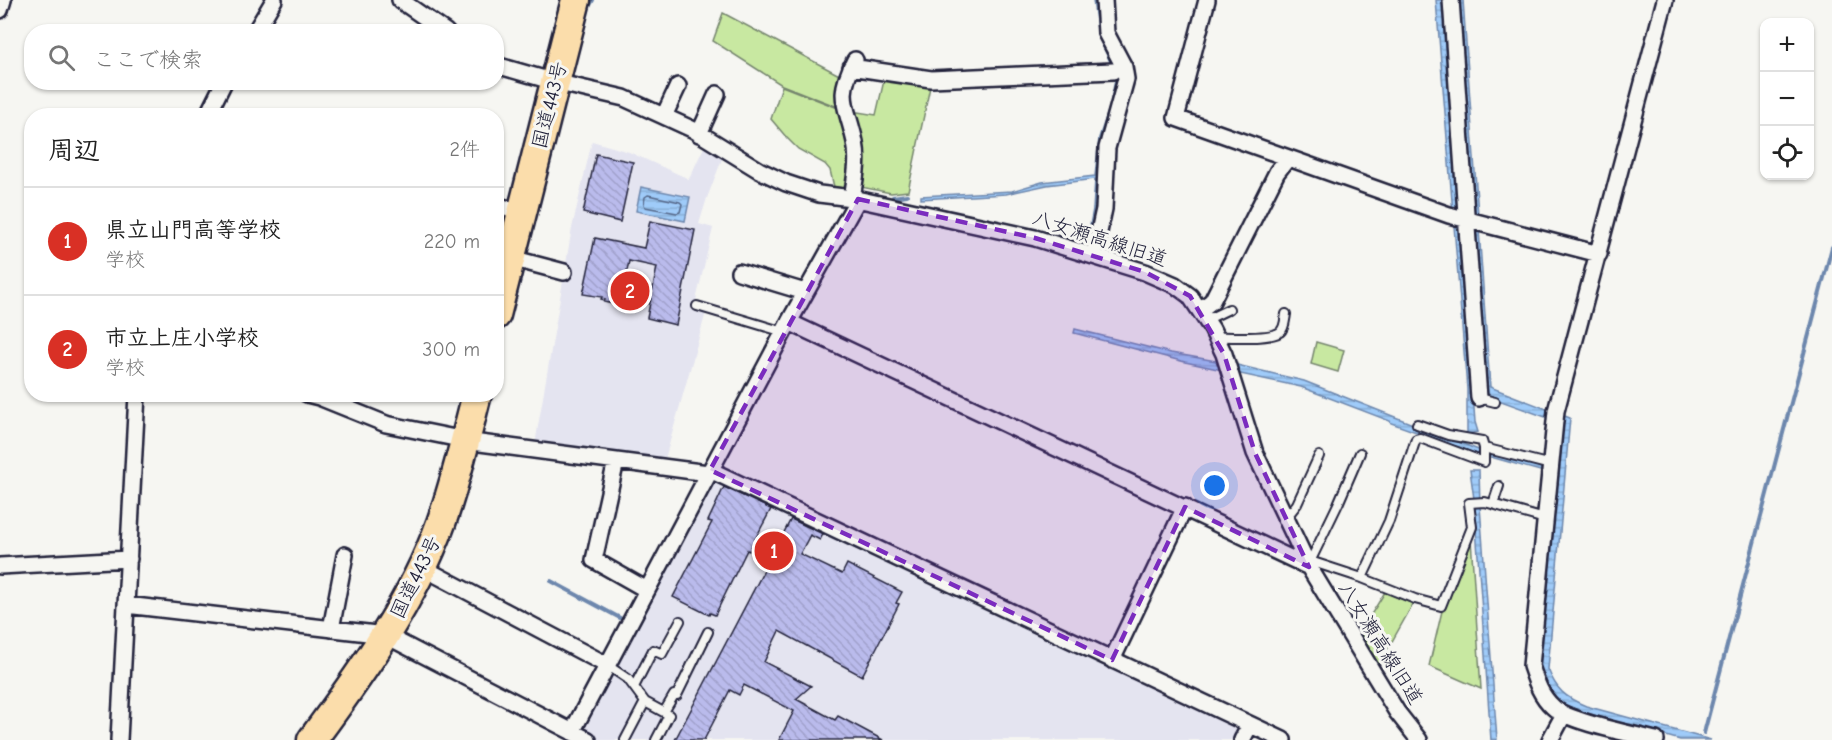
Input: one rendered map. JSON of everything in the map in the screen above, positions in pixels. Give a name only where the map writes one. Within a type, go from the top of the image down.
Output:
[{"type":"highway","name":"国道443号","points":[[504,285],[511,258],[509,209],[555,82],[576,0]]},
{"type":"highway","name":"国道443号","points":[[312,740],[386,635],[422,567],[441,524],[460,439],[474,402]]},
{"type":"street","points":[[0,10],[3,0]]},
{"type":"street","points":[[260,24],[274,0]]},
{"type":"street","points":[[400,0],[434,24]]},
{"type":"street","points":[[1094,255],[1104,209],[1107,148],[1126,79],[1124,67],[1106,33],[1104,0]]},
{"type":"street","points":[[1207,0],[1176,118],[1466,219],[1599,254]]},
{"type":"street","points":[[1451,0],[1479,398]]},
{"type":"street","points":[[1656,740],[1572,718],[1554,709],[1539,690],[1531,666],[1556,411],[1665,0]]},
{"type":"street","points":[[567,734],[607,665],[855,199],[858,164],[843,92],[853,64],[930,79],[1113,71]]},
{"type":"street","name":"八女瀬高線旧道","points":[[504,67],[624,98],[699,134],[759,170],[786,183],[819,194],[855,199],[1035,237],[1094,255],[1175,285],[1190,296],[1224,354],[1256,453],[1285,518],[1309,564],[1397,712],[1419,740]]},
{"type":"street","points":[[664,116],[678,86]]},
{"type":"street","points":[[211,108],[220,90]]},
{"type":"street","points":[[699,134],[717,94]]},
{"type":"street","points":[[1203,315],[1272,182],[1288,158]]},
{"type":"street","points":[[511,258],[564,272]]},
{"type":"street","points":[[739,272],[805,292]]},
{"type":"street","points":[[787,327],[1309,564]]},
{"type":"street","points":[[119,740],[137,402]]},
{"type":"street","points":[[331,402],[386,424],[460,439],[709,472],[1283,740]]},
{"type":"street","points":[[616,461],[594,560],[647,590]]},
{"type":"street","points":[[1112,660],[1185,507]]},
{"type":"street","points":[[331,629],[345,555]]},
{"type":"street","points":[[0,566],[129,559]]},
{"type":"street","points":[[429,571],[607,665]]},
{"type":"street","points":[[126,605],[386,635],[567,734],[588,740]]},
{"type":"street","points":[[1550,740],[1564,714]]},
{"type":"street","points":[[1242,740],[1250,725]]},
{"type":"lane","points":[[697,306],[787,327]]},
{"type":"lane","points":[[1203,315],[1229,309]]},
{"type":"lane","points":[[1216,337],[1265,336],[1279,333],[1284,326],[1286,314]]},
{"type":"lane","points":[[1479,398],[1495,402]]},
{"type":"lane","points":[[1362,578],[1389,521],[1416,439],[1420,438],[1484,462],[1485,448],[1482,441],[1448,435],[1417,424]]},
{"type":"lane","points":[[1485,448],[1551,465]]},
{"type":"lane","points":[[1360,453],[1309,564],[1362,578],[1414,599],[1441,606],[1472,527],[1470,503],[1485,502],[1545,519]]},
{"type":"lane","points":[[1285,518],[1297,504],[1319,456]]},
{"type":"lane","points":[[1493,504],[1499,486]]},
{"type":"lane","points":[[634,687],[653,650],[662,654],[680,621]]},
{"type":"lane","points":[[664,712],[674,695],[677,695],[708,632]]},
{"type":"lane","points":[[607,665],[628,678],[645,702],[669,715],[656,740]]},
{"type":"lane","points":[[625,740],[645,702]]},
{"type":"highlighted area","points":[[858,199],[1035,238],[1145,272],[1190,296],[1224,354],[1255,453],[1309,567],[1185,507],[1112,660],[710,470]]},
{"type":"shaded area","points":[[592,141],[629,152],[689,179],[706,143],[724,154],[699,224],[713,228],[694,309],[706,312],[665,459],[535,444],[572,228]]},
{"type":"shaded area","points":[[713,475],[1245,727],[1239,740],[596,740],[581,732],[579,727]]},
{"type":"green space","points":[[723,13],[843,77],[838,107],[782,85],[713,41]]},
{"type":"green space","points":[[885,76],[931,82],[908,191],[891,193],[861,187],[861,148],[851,111],[876,115]]},
{"type":"green space","points":[[782,86],[838,108],[848,137],[849,189],[834,187],[830,170],[825,164],[798,149],[771,119]]},
{"type":"green space","points":[[1316,342],[1344,350],[1338,372],[1311,364]]},
{"type":"green space","points":[[1471,539],[1481,689],[1429,666],[1442,611]]},
{"type":"green space","points":[[1385,592],[1413,604],[1377,668],[1359,634]]},
{"type":"water","points":[[1093,0],[1096,0],[1101,37],[1115,64],[1119,78],[1099,160],[1096,211],[1089,248],[1086,247],[1093,209],[1095,179],[1047,185],[1006,194],[921,199],[921,196],[1012,191],[1042,182],[1095,176],[1099,138],[1110,105],[1116,75],[1098,36]]},
{"type":"water","points":[[1436,0],[1444,0],[1475,422],[1478,432],[1467,434],[1467,389]]},
{"type":"water","points":[[1455,0],[1463,0],[1490,387],[1570,418],[1548,669],[1558,688],[1579,703],[1711,740],[1680,740],[1570,708],[1558,702],[1543,678],[1540,666],[1541,642],[1558,476],[1487,456],[1487,453],[1558,470],[1563,426],[1551,419],[1488,398],[1489,395],[1484,394]]},
{"type":"water","points":[[641,187],[690,197],[685,221],[636,211]]},
{"type":"water","points":[[1075,329],[1171,353],[1233,364],[1304,381],[1481,451],[1480,455],[1301,387],[1185,362],[1074,333]]},
{"type":"water","points":[[1470,470],[1479,470],[1497,740],[1491,740]]},
{"type":"water","points":[[714,481],[636,630],[635,629]]},
{"type":"building","points":[[596,154],[633,162],[620,222],[583,213]]},
{"type":"building","points":[[650,221],[695,230],[676,325],[647,318],[657,267],[629,261],[621,301],[618,301],[617,305],[604,302],[602,297],[583,294],[595,238],[644,248]]},
{"type":"building","points":[[724,487],[771,509],[749,551],[747,550],[715,615],[710,613],[709,615],[673,597],[712,522],[708,521]]},
{"type":"building","points":[[791,519],[823,534],[820,540],[810,535],[800,554],[842,574],[847,564],[902,592],[896,603],[899,604],[862,676],[779,631],[764,662],[811,686],[796,699],[835,720],[838,716],[883,740],[779,740],[794,711],[744,685],[739,695],[730,690],[704,740],[675,740]]},
{"type":"waterway","points":[[590,5],[593,0]]},
{"type":"waterway","points":[[893,197],[907,195]]},
{"type":"waterway","points":[[1704,733],[1832,247]]},
{"type":"waterway","points":[[551,581],[620,618]]},
{"type":"place","name":"市立上庄小学校","points":[[630,291]]},
{"type":"place","name":"県立山門高等学校","points":[[774,551]]}]
